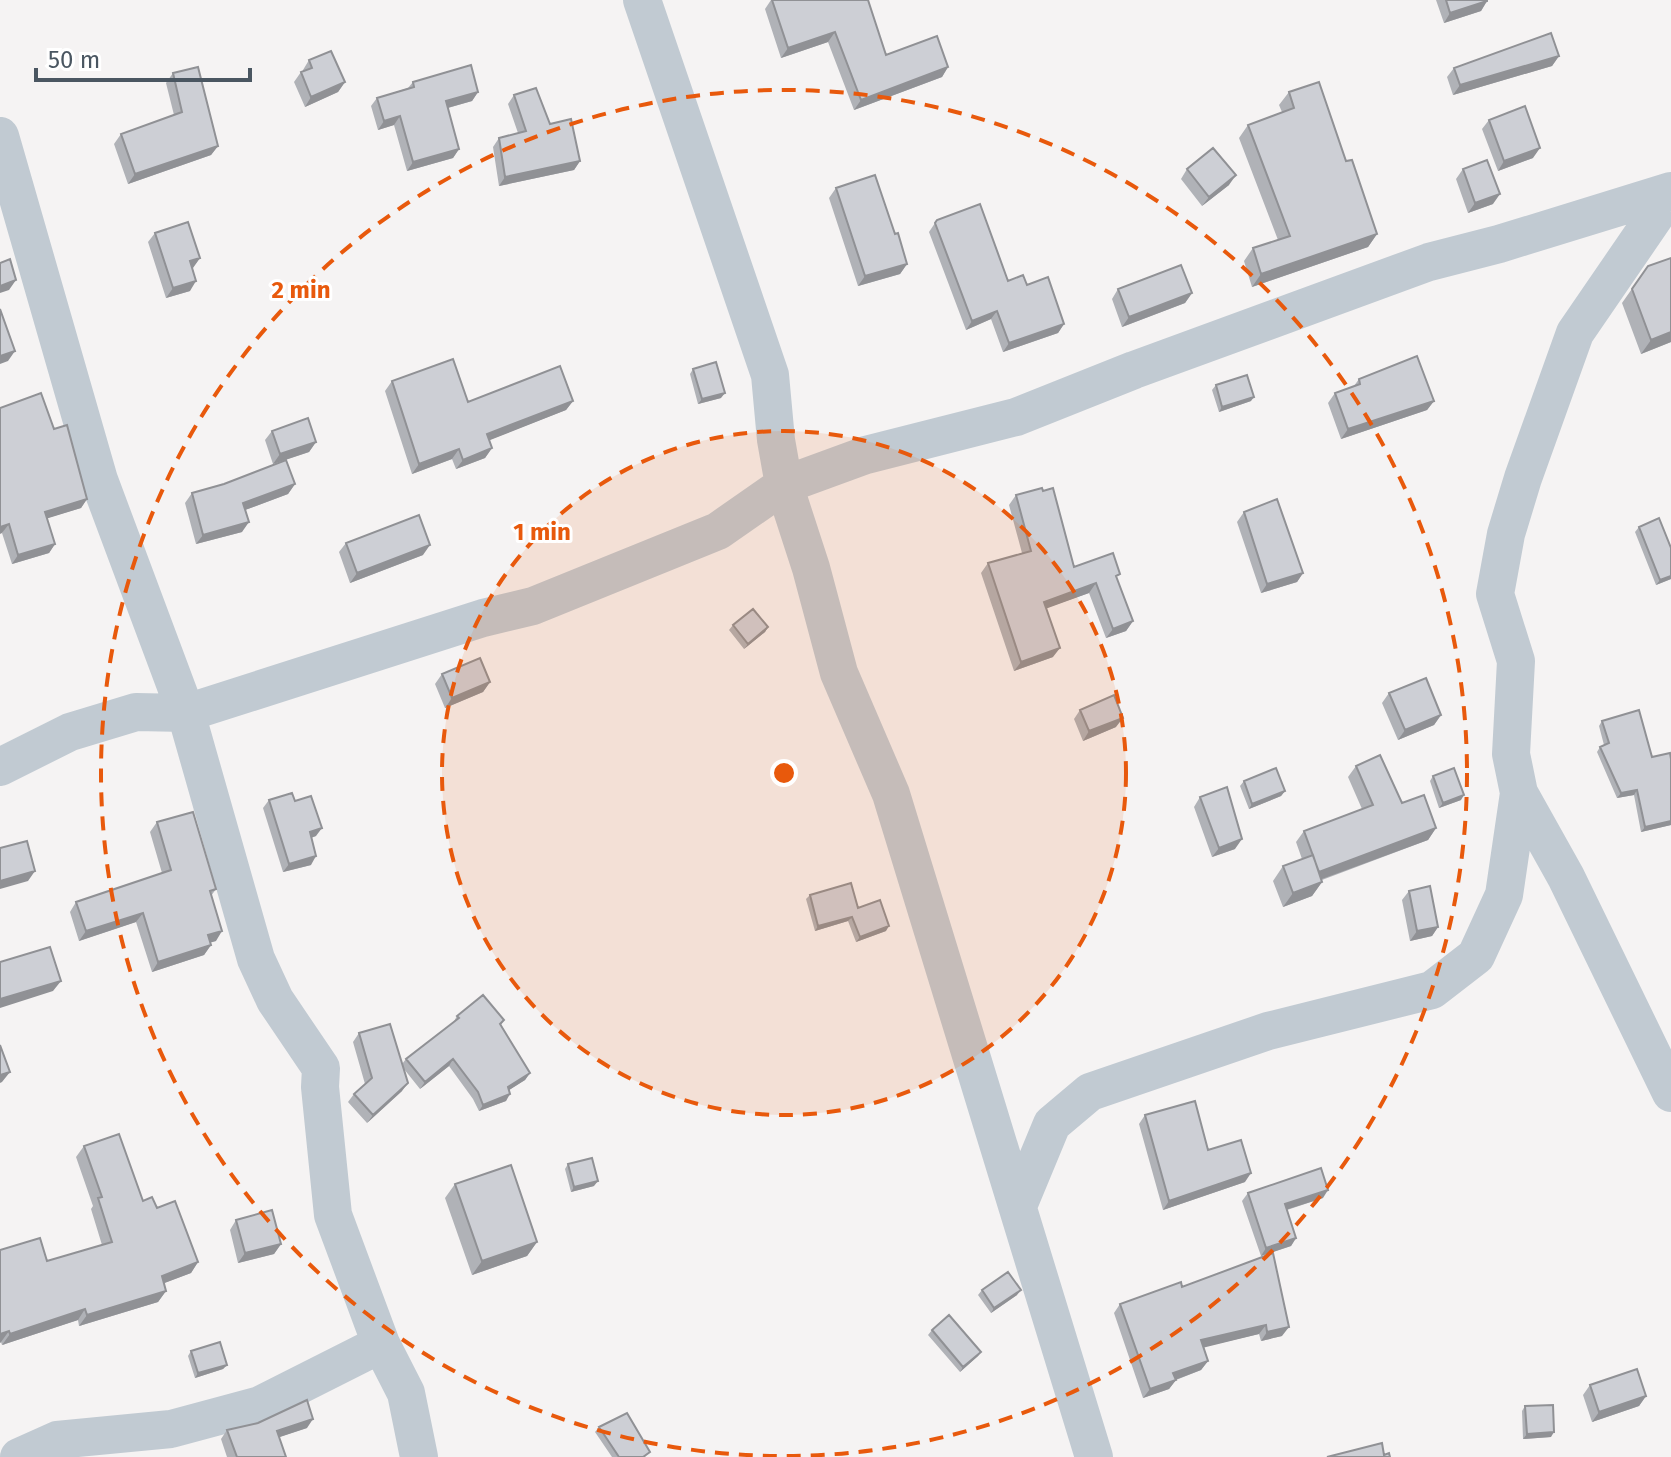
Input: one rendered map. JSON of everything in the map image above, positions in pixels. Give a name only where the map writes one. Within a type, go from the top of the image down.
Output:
[{"type":"street","points":[[642,0],[770,375],[784,485],[811,568],[839,673],[891,794],[1094,1457]]},
{"type":"street","points":[[0,136],[99,480],[186,713],[256,959],[275,1000],[321,1068],[320,1087],[333,1215],[381,1344],[406,1393],[419,1457]]},
{"type":"street","points":[[0,767],[70,732],[136,712],[186,713],[483,618],[533,606],[718,531],[784,485],[866,455],[1016,417],[1134,370],[1429,262],[1671,192]]},
{"type":"street","points":[[1671,192],[1575,333],[1523,478],[1506,534],[1495,594],[1516,661],[1511,754],[1519,793],[1566,877],[1671,1093]]},
{"type":"street","points":[[1018,1206],[1052,1124],[1090,1092],[1268,1031],[1432,990],[1476,956],[1504,895],[1519,793]]},
{"type":"street","points":[[19,1457],[57,1440],[171,1429],[260,1405],[381,1344]]},
{"type":"building","points":[[772,0],[868,0],[886,55],[937,36],[948,67],[861,100],[835,32],[788,48]]},
{"type":"building","points":[[1446,0],[1487,0],[1487,1],[1450,13]]},
{"type":"building","points":[[1551,33],[1559,56],[1460,85],[1454,68]]},
{"type":"building","points":[[331,51],[345,82],[311,97],[301,72],[312,68],[309,60]]},
{"type":"building","points":[[471,65],[478,92],[446,101],[459,149],[413,162],[400,116],[384,121],[377,98],[414,87],[413,82]]},
{"type":"building","points":[[198,67],[218,146],[135,174],[121,134],[182,112],[173,73]]},
{"type":"building","points":[[1319,82],[1346,161],[1352,160],[1377,234],[1261,274],[1253,248],[1290,236],[1248,125],[1294,108],[1289,92]]},
{"type":"building","points":[[536,88],[550,124],[571,119],[580,161],[505,177],[499,138],[526,131],[514,95]]},
{"type":"building","points":[[1525,106],[1540,148],[1504,161],[1489,120]]},
{"type":"building","points":[[1213,148],[1236,175],[1209,197],[1187,169]]},
{"type":"building","points":[[1487,160],[1500,194],[1475,203],[1463,169]]},
{"type":"building","points":[[875,175],[907,264],[865,276],[836,188]]},
{"type":"building","points":[[980,204],[1008,281],[1023,275],[1027,285],[1048,277],[1064,324],[1009,343],[997,311],[972,321],[935,223]]},
{"type":"building","points":[[188,222],[200,258],[190,261],[196,281],[173,288],[155,233]]},
{"type":"building","points":[[1671,258],[1671,332],[1651,340],[1632,289],[1648,266]]},
{"type":"building","points":[[10,259],[16,280],[0,286],[0,263]]},
{"type":"building","points":[[1181,265],[1192,293],[1129,317],[1118,289]]},
{"type":"building","points":[[0,309],[15,351],[0,356]]},
{"type":"building","points":[[1417,356],[1434,401],[1348,429],[1335,393],[1360,384],[1359,379]]},
{"type":"building","points":[[453,359],[468,402],[560,366],[573,401],[487,434],[492,448],[463,460],[459,449],[419,464],[392,381]]},
{"type":"building","points":[[716,362],[725,393],[702,399],[693,369]]},
{"type":"building","points":[[1247,375],[1254,397],[1222,407],[1216,385]]},
{"type":"building","points":[[41,393],[54,429],[67,425],[87,499],[45,512],[55,544],[18,555],[9,524],[0,527],[0,408]]},
{"type":"building","points":[[308,418],[316,442],[280,454],[272,431]]},
{"type":"building","points":[[286,460],[295,484],[243,503],[249,522],[203,535],[192,493]]},
{"type":"building","points":[[1042,488],[1043,491],[1053,488],[1074,567],[1113,553],[1120,574],[1116,576],[1133,621],[1113,629],[1096,583],[1044,602],[1060,648],[1021,662],[988,563],[1031,551],[1016,495]]},
{"type":"building","points":[[1277,499],[1303,573],[1267,584],[1244,512]]},
{"type":"building","points":[[419,515],[430,545],[357,573],[346,543]]},
{"type":"building","points":[[1659,518],[1671,548],[1671,576],[1660,580],[1639,527]]},
{"type":"building","points":[[753,609],[768,627],[748,644],[733,625]]},
{"type":"building","points":[[480,658],[490,682],[452,698],[442,674]]},
{"type":"building","points":[[1426,678],[1441,715],[1405,730],[1389,693]]},
{"type":"building","points":[[1114,695],[1123,718],[1089,731],[1080,710]]},
{"type":"building","points":[[1639,710],[1652,757],[1670,753],[1671,759],[1671,821],[1645,827],[1637,790],[1621,793],[1600,747],[1609,743],[1602,721]]},
{"type":"building","points":[[1380,755],[1402,803],[1424,795],[1436,828],[1319,872],[1304,831],[1373,805],[1356,766]]},
{"type":"building","points":[[1276,768],[1285,791],[1252,804],[1244,781]]},
{"type":"building","points":[[1454,768],[1464,795],[1443,803],[1433,776]]},
{"type":"building","points":[[1227,787],[1242,839],[1219,848],[1200,797]]},
{"type":"building","points":[[292,793],[295,801],[311,796],[322,828],[310,832],[316,856],[289,864],[269,800]]},
{"type":"building","points":[[193,812],[216,889],[210,891],[222,931],[208,935],[211,945],[158,962],[143,913],[86,931],[76,902],[171,870],[157,822]]},
{"type":"building","points":[[27,841],[35,871],[0,881],[0,848]]},
{"type":"building","points":[[1313,855],[1322,882],[1293,893],[1283,866]]},
{"type":"building","points":[[851,883],[858,908],[880,900],[889,926],[860,937],[852,917],[818,926],[810,895]]},
{"type":"building","points":[[1430,886],[1438,927],[1417,931],[1409,891]]},
{"type":"building","points":[[50,947],[61,981],[0,999],[0,962]]},
{"type":"building","points":[[483,995],[504,1020],[500,1024],[530,1073],[508,1087],[510,1094],[483,1105],[478,1092],[453,1059],[425,1082],[406,1059]]},
{"type":"building","points":[[390,1024],[408,1083],[373,1115],[354,1094],[372,1078],[359,1033]]},
{"type":"building","points":[[0,1045],[10,1072],[0,1075]]},
{"type":"building","points":[[1195,1101],[1208,1150],[1241,1140],[1251,1173],[1169,1201],[1145,1115]]},
{"type":"building","points":[[119,1134],[143,1201],[152,1197],[157,1208],[175,1201],[198,1262],[162,1276],[166,1291],[87,1315],[85,1309],[10,1334],[9,1331],[0,1334],[0,1250],[40,1238],[47,1261],[112,1242],[98,1198],[102,1197],[84,1146]]},
{"type":"building","points":[[592,1158],[598,1181],[574,1187],[568,1164]]},
{"type":"building","points":[[511,1165],[537,1242],[482,1261],[455,1184]]},
{"type":"building","points":[[1321,1168],[1328,1190],[1285,1204],[1296,1238],[1266,1248],[1248,1193]]},
{"type":"building","points":[[272,1210],[281,1244],[245,1253],[236,1220]]},
{"type":"building","points":[[1273,1253],[1289,1327],[1267,1332],[1266,1325],[1201,1340],[1208,1361],[1173,1373],[1176,1380],[1150,1389],[1120,1304],[1181,1282],[1182,1287]]},
{"type":"building","points":[[1008,1272],[1021,1290],[994,1308],[982,1290]]},
{"type":"building","points":[[949,1315],[981,1352],[963,1367],[932,1330]]},
{"type":"building","points":[[220,1342],[227,1365],[198,1373],[191,1351]]},
{"type":"building","points":[[1637,1369],[1646,1396],[1599,1412],[1590,1385]]},
{"type":"building","points":[[307,1400],[313,1419],[277,1431],[286,1457],[237,1457],[227,1430],[258,1423]]},
{"type":"building","points":[[1553,1405],[1554,1432],[1527,1434],[1525,1406]]},
{"type":"building","points":[[627,1413],[650,1452],[643,1457],[619,1457],[599,1427]]},
{"type":"building","points":[[1382,1443],[1384,1455],[1389,1453],[1390,1457],[1327,1457]]}]
